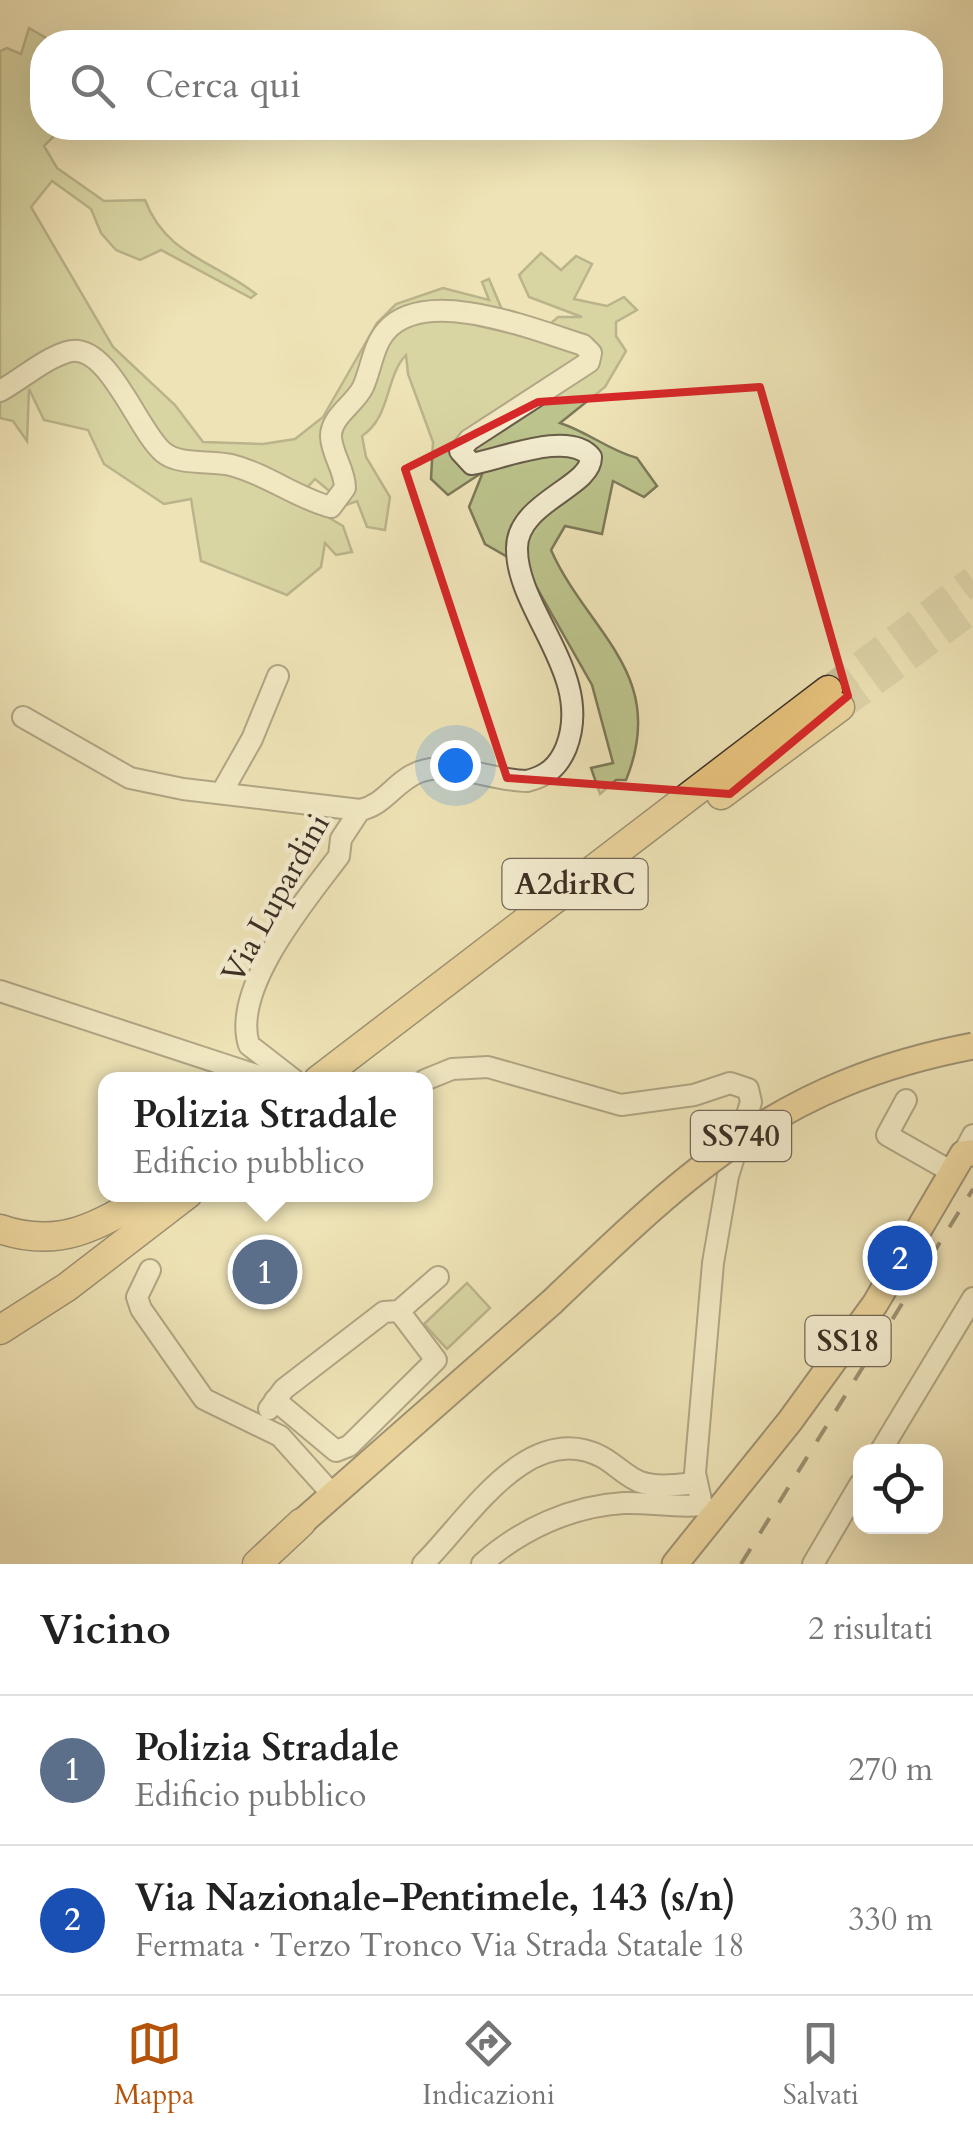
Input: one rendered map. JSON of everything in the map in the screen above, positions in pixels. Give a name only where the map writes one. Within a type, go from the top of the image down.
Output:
[{"type":"highway","name":"A2dirRC","points":[[319,1072],[834,698]]},
{"type":"highway","points":[[0,1229],[38,1238],[77,1235],[137,1202]]},
{"type":"highway","points":[[0,1316],[98,1250],[155,1202]]},
{"type":"highway","points":[[0,1343],[178,1202]]},
{"type":"highway","points":[[0,1330],[67,1287]]},
{"type":"highway","points":[[257,1564],[301,1523]]},
{"type":"main road","name":"SS740","points":[[333,1495],[552,1302],[698,1166],[761,1123],[856,1077],[973,1046]]},
{"type":"main road","name":"SS18","points":[[675,1564],[708,1510],[875,1304],[965,1153]]},
{"type":"main road","points":[[301,1523],[333,1495]]},
{"type":"street","name":"Via Lupardini","points":[[0,391],[52,358],[85,352],[104,366],[163,452],[180,460],[246,469],[330,507],[345,488],[331,441],[334,423],[354,402],[378,343],[397,322],[426,311],[473,313],[589,349],[589,362],[469,440],[460,451],[472,464],[552,447],[581,448],[591,457],[589,470],[581,478],[539,507],[523,529],[516,550],[527,587],[559,654],[572,719],[561,759],[542,778],[527,782],[424,770],[400,782],[373,808],[360,810],[340,839],[339,856],[272,954],[248,1008],[248,1045],[300,1072]]},
{"type":"street","points":[[222,792],[252,739],[278,676]]},
{"type":"street","points":[[23,717],[130,778],[360,810]]},
{"type":"street","points":[[0,991],[247,1072]]},
{"type":"street","points":[[433,1077],[452,1069],[488,1067],[622,1105],[694,1095],[730,1083],[748,1089],[749,1114],[728,1176],[713,1263],[695,1483],[708,1510]]},
{"type":"street","points":[[906,1100],[887,1135],[965,1153]]},
{"type":"street","points":[[150,1270],[137,1296],[141,1309],[204,1399],[280,1436],[304,1458],[333,1495]]},
{"type":"street","points":[[257,1425],[276,1400],[384,1312],[399,1311],[438,1277]]},
{"type":"street","points":[[885,1444],[973,1298]]},
{"type":"street","points":[[276,1400],[324,1445],[336,1451],[349,1446],[436,1360],[399,1311]]},
{"type":"street","points":[[424,1564],[483,1498],[526,1462],[555,1449],[582,1450],[601,1456],[641,1483],[695,1483]]},
{"type":"street","points":[[813,1564],[853,1496]]},
{"type":"street","points":[[482,1564],[542,1524],[590,1508],[624,1503],[708,1510]]},
{"type":"highlighted area","points":[[760,387],[848,696],[730,794],[507,778],[405,469],[538,402]]},
{"type":"green space","points":[[29,28],[32,30],[30,140],[50,140],[44,146],[57,168],[104,201],[145,200],[165,233],[178,245],[256,294],[251,298],[161,250],[140,260],[116,250],[101,233],[91,209],[52,181],[31,207],[113,347],[175,405],[203,442],[263,444],[295,439],[323,417],[377,323],[396,304],[443,288],[489,300],[482,282],[489,279],[503,312],[479,326],[548,342],[550,324],[558,317],[582,317],[529,297],[519,275],[541,253],[561,270],[576,256],[592,264],[574,299],[607,306],[624,297],[637,310],[616,322],[616,336],[626,351],[605,387],[560,423],[637,458],[657,486],[644,497],[613,481],[602,534],[565,526],[551,550],[631,683],[638,711],[637,743],[626,780],[616,780],[600,794],[591,768],[613,763],[592,685],[525,567],[485,544],[469,507],[483,472],[448,495],[431,479],[433,442],[408,374],[406,355],[394,374],[378,418],[362,436],[366,457],[390,497],[385,530],[367,527],[357,501],[346,505],[315,479],[297,499],[343,526],[352,552],[336,555],[325,543],[321,567],[287,595],[201,561],[191,499],[164,504],[104,464],[88,430],[44,420],[29,389],[27,441],[13,421],[0,418],[0,51],[7,48],[21,54]]},
{"type":"green space","points":[[467,1283],[490,1308],[447,1349],[424,1324]]},
{"type":"tunnel","points":[[828,690],[973,580]]},
{"type":"tunnel","points":[[840,707],[973,609]]},
{"type":"railway","points":[[741,1564],[973,1189]]},
{"type":"place","name":"Via Nazionale-Pentimele, 143 (s/n)","points":[[900,1258]]},
{"type":"place","name":"Polizia Stradale","points":[[265,1272]]}]
